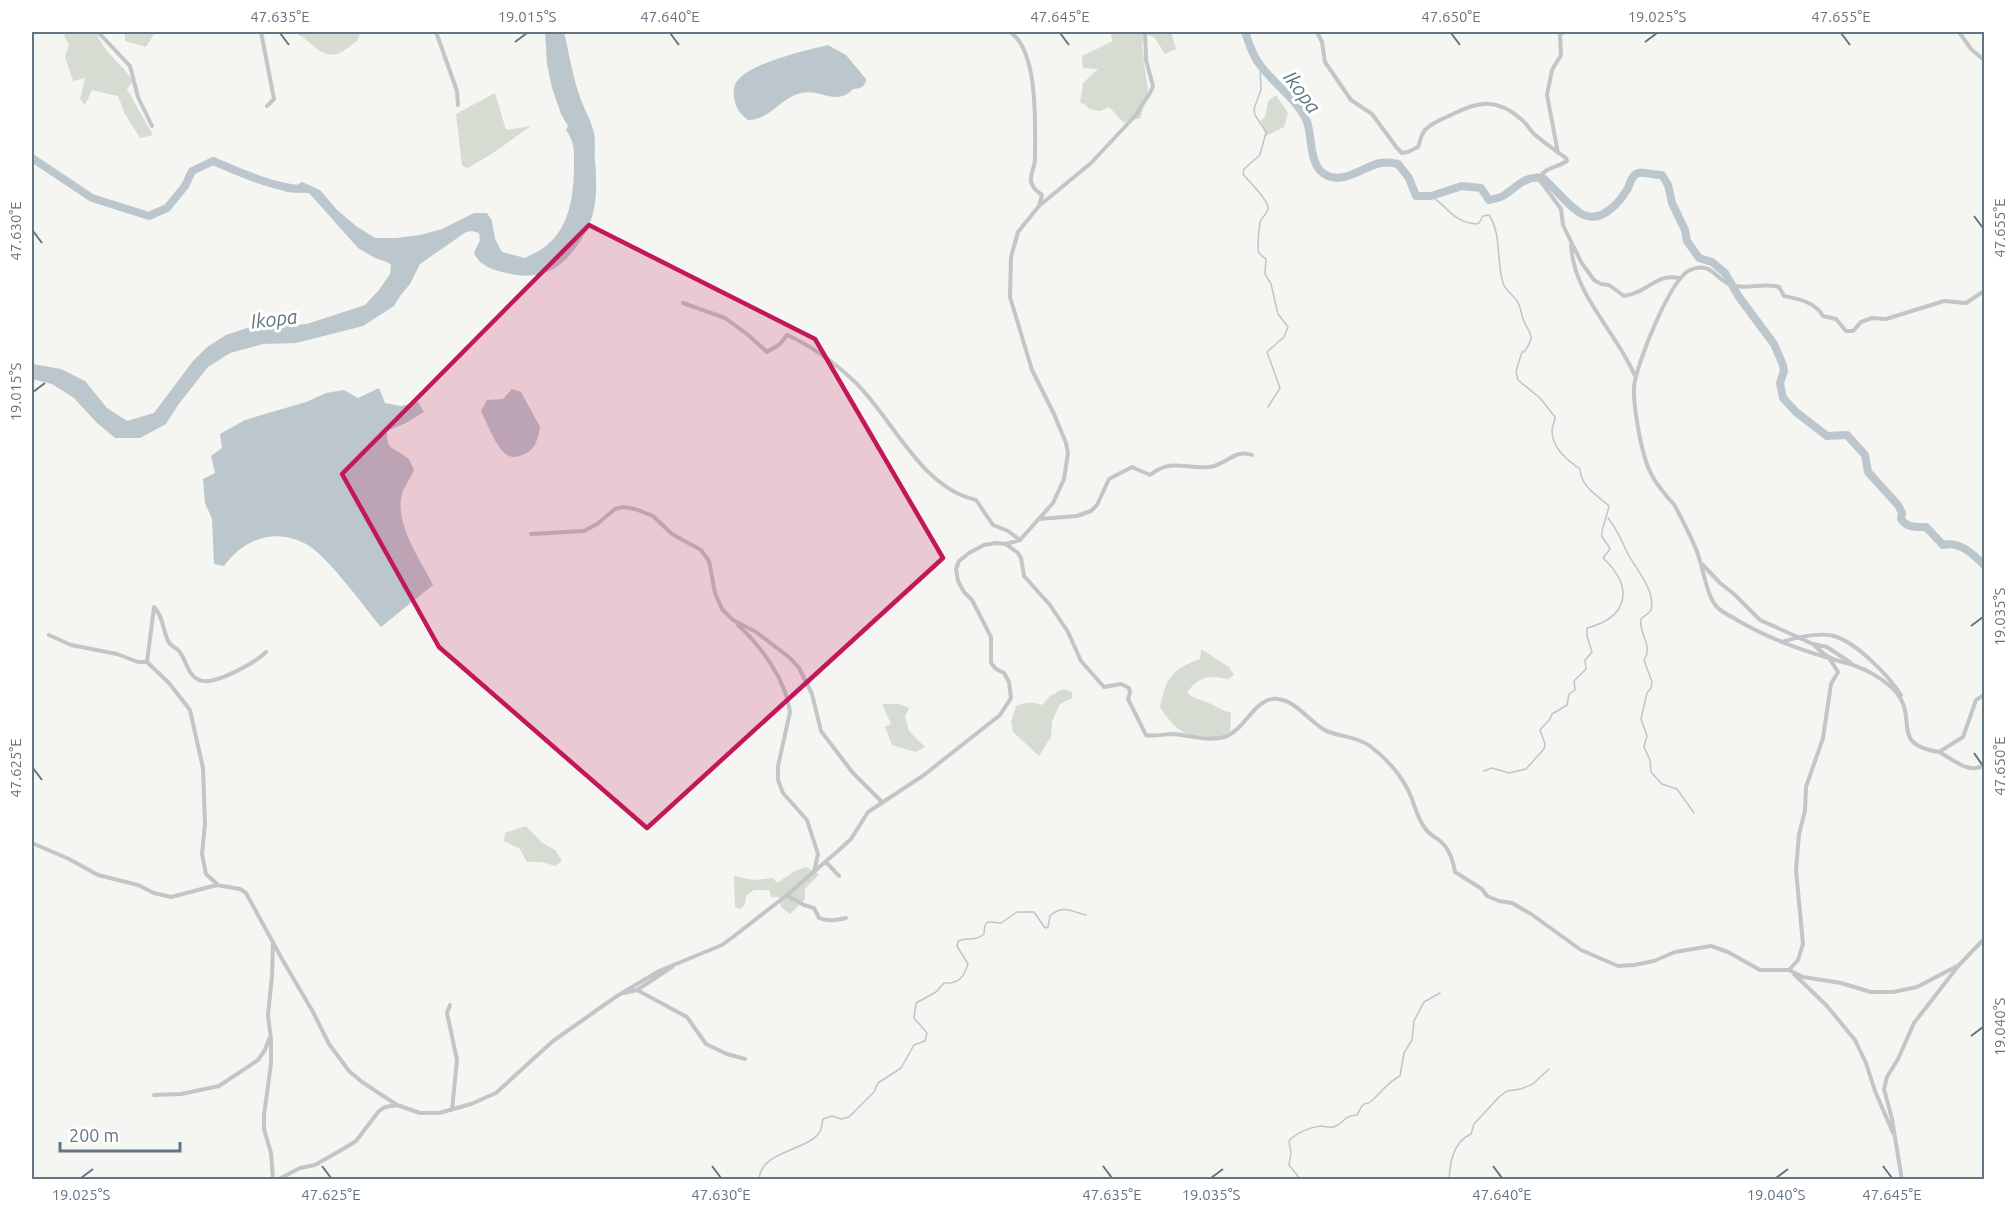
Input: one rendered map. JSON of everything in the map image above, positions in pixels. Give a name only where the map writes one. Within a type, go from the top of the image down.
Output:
[{"type":"street","points":[[98,32],[130,66],[138,97],[152,126]]},
{"type":"street","points":[[261,32],[274,99],[267,106]]},
{"type":"street","points":[[436,32],[457,91],[458,105]]},
{"type":"street","points":[[1011,32],[1027,56],[1030,69],[1035,163],[1030,180],[1033,188],[1042,195],[1039,206]]},
{"type":"street","points":[[32,843],[98,875],[138,885],[154,893],[171,897],[217,885],[240,889],[246,893],[338,1058],[362,1082],[397,1105],[420,1113],[452,1110],[496,1093],[553,1041],[617,996],[675,964],[722,945],[814,872],[851,838],[868,812],[924,776],[1000,716],[1011,698],[1009,682],[1004,673],[991,663],[991,637],[972,600],[958,581],[956,569],[959,561],[984,545],[1006,544],[1020,540],[1053,503],[1064,479],[1068,453],[1054,414],[1032,370],[1010,297],[1011,257],[1018,232],[1039,206],[1091,163],[1135,116],[1150,93],[1153,86],[1146,60],[1145,32]]},
{"type":"street","points":[[1317,32],[1322,42],[1325,62],[1336,79],[1351,100],[1372,114],[1402,153],[1418,147],[1424,130],[1478,103],[1508,109],[1532,132],[1566,158],[1567,161],[1546,170],[1539,179],[1561,209],[1563,225],[1570,241],[1594,280],[1609,285],[1624,296],[1641,291],[1664,277],[1679,278]]},
{"type":"street","points":[[1558,153],[1547,94],[1552,70],[1561,55],[1560,35],[1563,32]]},
{"type":"street","points":[[1959,32],[1971,50],[1984,60]]},
{"type":"street","points":[[1570,241],[1580,283],[1630,364],[1635,377],[1635,405],[1648,467],[1663,492],[1676,507],[1702,564],[1710,593],[1717,607],[1782,642],[1853,664]]},
{"type":"street","points":[[1635,377],[1667,297],[1679,278],[1690,270],[1705,268],[1716,273],[1729,284],[1746,287],[1771,285],[1779,287],[1784,296],[1801,299],[1820,310],[1823,316],[1836,319],[1846,332],[1853,331],[1861,322],[1872,318],[1886,319],[1944,302],[1966,303],[1984,291]]},
{"type":"street","points":[[682,303],[725,318],[767,352],[780,344],[787,335],[806,343],[856,382],[931,475],[947,489],[962,497],[976,500],[993,525],[1008,531],[1020,540]]},
{"type":"street","points":[[1038,519],[1077,516],[1091,511],[1097,505],[1109,479],[1132,467],[1150,475],[1159,467],[1169,465],[1208,468],[1242,453],[1252,455]]},
{"type":"street","points":[[531,534],[584,531],[597,524],[615,509],[623,507],[653,516],[672,534],[705,554],[712,571],[715,593],[722,609],[766,657],[785,693],[790,712],[778,766],[778,780],[783,793],[807,820],[818,854],[814,872]]},
{"type":"street","points":[[1006,544],[1022,558],[1024,576],[1050,605],[1068,632],[1081,661],[1104,687],[1121,684],[1129,688],[1128,699],[1146,735],[1171,734],[1209,739],[1228,736],[1266,701],[1276,698],[1288,702],[1324,730],[1359,740],[1385,757],[1405,785],[1412,799],[1415,813],[1427,831],[1448,849],[1455,872],[1482,889],[1487,896],[1512,903],[1531,914],[1581,950],[1618,966],[1654,961],[1675,952],[1711,946],[1728,952],[1760,970],[1789,970],[1803,977],[1841,983],[1871,992],[1893,992],[1917,987],[1959,965]]},
{"type":"street","points":[[1702,564],[1760,620],[1813,644],[1827,647],[1889,684],[1904,704]]},
{"type":"street","points":[[147,662],[154,607],[161,617],[169,643],[178,650],[187,668],[199,680],[209,682],[223,677],[258,660],[266,652]]},
{"type":"street","points":[[733,620],[756,632],[790,658],[799,668],[812,694],[821,731],[853,773],[882,802]]},
{"type":"street","points":[[49,635],[71,645],[117,654],[138,662],[147,662],[169,683],[190,710],[203,768],[206,824],[202,854],[206,874],[217,885]]},
{"type":"street","points":[[1782,642],[1798,637],[1832,636],[1854,647],[1889,677],[1901,694],[1908,734],[1914,744],[1920,748],[1940,752],[1970,768],[1979,768],[1984,765],[1984,761]]},
{"type":"street","points":[[1789,970],[1798,960],[1803,944],[1796,870],[1798,843],[1805,811],[1806,787],[1823,738],[1831,684],[1838,672],[1829,658],[1813,644]]},
{"type":"street","points":[[1940,752],[1950,743],[1963,737],[1976,700],[1984,695]]},
{"type":"street","points":[[826,861],[839,876]]},
{"type":"street","points":[[787,895],[814,908],[822,920],[846,918]]},
{"type":"street","points":[[1902,1179],[1884,1089],[1887,1077],[1914,1023],[1959,965],[1984,939]]},
{"type":"street","points":[[273,942],[268,1015],[271,1064],[264,1129],[272,1153],[275,1179],[300,1168],[315,1165],[344,1149],[356,1141],[380,1111],[385,1107],[397,1105]]},
{"type":"street","points":[[617,996],[637,990],[667,972],[675,964]]},
{"type":"street","points":[[1789,970],[1827,1006],[1855,1040],[1896,1142]]},
{"type":"street","points":[[637,990],[687,1017],[706,1044],[745,1059]]},
{"type":"street","points":[[450,1005],[447,1013],[457,1060],[452,1110]]},
{"type":"street","points":[[154,1095],[181,1094],[219,1086],[258,1060],[270,1037]]},
{"type":"highlighted area","points":[[589,225],[815,339],[943,558],[647,828],[439,647],[342,474]]},
{"type":"shaded area","points":[[66,32],[96,32],[107,51],[133,81],[127,89],[153,135],[140,138],[125,114],[118,96],[92,90],[85,105],[80,99],[85,78],[73,81],[65,57],[69,45],[64,36]]},
{"type":"shaded area","points":[[125,32],[155,32],[146,47],[125,41]]},
{"type":"shaded area","points":[[293,32],[360,32],[358,40],[348,48],[337,54],[330,54],[324,53]]},
{"type":"shaded area","points":[[545,32],[564,32],[572,71],[593,128],[595,140],[596,199],[591,221],[579,243],[559,265],[540,274],[525,276],[492,269],[481,263],[474,253],[480,240],[479,233],[466,232],[420,264],[410,284],[394,306],[363,326],[296,343],[263,344],[230,353],[208,367],[166,424],[140,438],[115,438],[96,422],[74,398],[52,384],[32,379],[32,364],[61,369],[85,381],[107,408],[127,421],[154,413],[193,361],[207,347],[226,335],[247,328],[307,324],[365,305],[390,274],[391,265],[358,248],[309,193],[285,192],[302,182],[320,190],[337,210],[375,238],[420,235],[442,229],[474,213],[487,213],[492,221],[495,239],[502,252],[525,258],[544,248],[560,229],[569,209],[574,165],[574,151],[566,130],[568,126],[552,88],[547,64]]},
{"type":"shaded area","points":[[1110,32],[1171,32],[1176,49],[1165,54],[1155,38],[1144,33],[1142,46],[1148,92],[1140,119],[1131,119],[1124,123],[1109,107],[1100,111],[1089,109],[1085,104],[1080,103],[1083,83],[1098,69],[1083,68],[1082,56],[1113,41]]},
{"type":"shaded area","points":[[828,45],[846,55],[866,79],[862,87],[853,89],[841,97],[801,93],[787,99],[769,113],[756,119],[748,120],[740,113],[735,104],[734,90],[737,82],[745,74],[780,58]]},
{"type":"shaded area","points":[[495,93],[506,130],[531,126],[468,168],[462,166],[456,114]]},
{"type":"shaded area","points":[[1276,95],[1288,113],[1284,127],[1266,136],[1261,120],[1265,117],[1268,101]]},
{"type":"shaded area","points":[[379,388],[385,403],[401,406],[418,402],[424,412],[387,431],[387,438],[390,446],[410,461],[414,470],[402,494],[402,517],[410,541],[433,585],[381,627],[324,559],[306,544],[294,539],[271,536],[260,539],[241,549],[224,566],[214,564],[212,519],[205,503],[203,479],[215,473],[211,456],[222,448],[220,434],[245,420],[306,402],[326,393],[344,390],[358,398]]},
{"type":"shaded area","points":[[512,389],[521,392],[540,427],[532,449],[514,457],[507,455],[499,447],[481,411],[487,400],[503,399]]},
{"type":"shaded area","points":[[1201,649],[1229,667],[1234,675],[1228,679],[1205,678],[1187,692],[1231,713],[1230,737],[1208,740],[1189,736],[1174,725],[1160,707],[1165,689],[1172,676],[1183,667],[1200,659]]},
{"type":"shaded area","points":[[1063,689],[1072,692],[1072,698],[1060,704],[1052,721],[1051,737],[1039,756],[1013,732],[1011,722],[1016,706],[1029,702],[1042,705],[1050,696]]},
{"type":"shaded area","points":[[882,704],[899,704],[909,708],[905,716],[909,731],[925,747],[916,752],[892,745],[885,727],[891,724]]},
{"type":"shaded area","points":[[526,826],[541,842],[555,850],[562,861],[555,866],[542,862],[527,862],[520,849],[504,841],[505,833]]},
{"type":"shaded area","points":[[806,867],[819,874],[805,889],[805,899],[790,914],[781,907],[779,897],[771,897],[769,890],[754,890],[746,896],[745,904],[741,909],[735,907],[734,876],[754,880],[773,878],[777,883],[795,871]]},
{"type":"waterway","points":[[1245,32],[1257,61],[1303,114],[1309,129],[1314,160],[1322,172],[1328,176],[1341,177],[1380,163],[1394,163],[1398,164],[1409,178],[1416,196],[1431,196],[1462,186],[1481,188],[1489,200],[1503,196],[1526,180],[1543,178],[1573,208],[1591,217],[1610,210],[1625,194],[1631,179],[1636,174],[1662,175],[1668,185],[1672,203],[1685,230],[1687,241],[1699,258],[1712,262],[1725,273],[1739,297],[1774,344],[1783,365],[1784,371],[1780,383],[1783,398],[1796,412],[1827,436],[1847,435],[1865,455],[1868,472],[1898,505],[1903,522],[1912,526],[1926,527],[1943,545],[1961,547],[1984,565]]},
{"type":"waterway","points":[[1260,65],[1261,90],[1254,109],[1255,115],[1266,132],[1260,155],[1244,169],[1243,174],[1267,204],[1267,211],[1260,222],[1258,251],[1266,259],[1265,274],[1271,284],[1278,314],[1288,327],[1284,337],[1267,352],[1280,388],[1268,407]]},
{"type":"waterway","name":"Ikopa","points":[[32,158],[92,198],[149,216],[167,208],[185,186],[192,171],[213,161],[267,182],[299,189]]},
{"type":"waterway","points":[[1431,196],[1451,213],[1468,223],[1479,223],[1483,216],[1489,215],[1493,223],[1503,283],[1518,303],[1531,335],[1516,371],[1518,380],[1540,398],[1555,417],[1552,431],[1558,448],[1580,469],[1586,486],[1609,506],[1602,534],[1610,549],[1603,558],[1613,569],[1623,590],[1619,609],[1601,623],[1587,628],[1592,652],[1585,660],[1586,669],[1574,681],[1575,690],[1569,694],[1567,705],[1552,714],[1540,730],[1545,744],[1544,749],[1526,769],[1509,773],[1492,768],[1484,771]]},
{"type":"waterway","points":[[1608,518],[1651,595],[1651,610],[1641,619],[1647,644],[1647,655],[1644,660],[1652,682],[1641,719],[1647,736],[1644,747],[1650,760],[1651,772],[1662,784],[1677,789],[1694,813]]},
{"type":"waterway","points":[[759,1180],[761,1170],[767,1163],[813,1139],[820,1131],[823,1119],[832,1116],[841,1119],[849,1117],[874,1092],[878,1083],[901,1068],[914,1045],[925,1041],[927,1033],[914,1018],[916,1003],[936,992],[944,983],[957,981],[963,976],[968,964],[957,946],[958,941],[981,936],[984,934],[986,923],[1001,923],[1017,912],[1034,912],[1045,928],[1048,927],[1050,916],[1059,910],[1086,915]]},
{"type":"waterway","points":[[1301,1180],[1289,1165],[1291,1153],[1289,1141],[1295,1135],[1308,1129],[1321,1126],[1334,1127],[1347,1118],[1357,1115],[1364,1104],[1370,1102],[1391,1081],[1400,1076],[1404,1053],[1412,1040],[1414,1021],[1424,1002],[1440,993]]},
{"type":"waterway","points":[[1449,1180],[1450,1166],[1456,1147],[1471,1134],[1474,1124],[1507,1091],[1533,1084],[1549,1069]]}]
